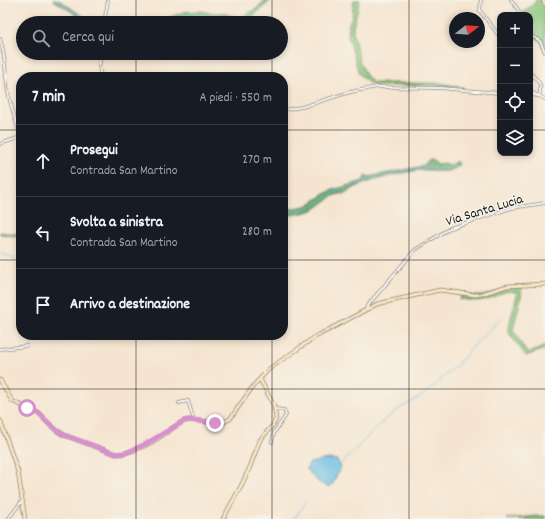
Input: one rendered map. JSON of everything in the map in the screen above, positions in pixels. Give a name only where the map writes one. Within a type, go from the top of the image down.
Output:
[{"type":"main road","points":[[543,0],[545,4]]},
{"type":"main road","points":[[0,380],[12,401],[38,413],[57,431],[71,438],[116,454],[126,453],[146,444],[184,421],[194,420],[222,423],[230,420],[269,369],[315,337],[366,309],[384,302],[440,290],[475,295],[507,286],[545,284]]},
{"type":"main road","points":[[223,519],[252,463],[260,440],[276,419],[274,409],[260,379]]},
{"type":"main road","points":[[0,420],[15,463],[25,519]]},
{"type":"street","points":[[105,16],[108,0]]},
{"type":"street","points":[[481,0],[480,11],[497,33]]},
{"type":"street","points":[[511,0],[520,12]]},
{"type":"street","points":[[533,37],[540,41],[545,52]]},
{"type":"street","points":[[0,40],[3,48],[8,91],[16,122]]},
{"type":"street","points":[[100,60],[99,66],[100,72]]},
{"type":"street","points":[[533,76],[540,84],[541,89],[539,96]]},
{"type":"street","points":[[288,109],[302,107],[350,92],[376,87],[440,88],[497,93]]},
{"type":"street","points":[[533,93],[545,99]]},
{"type":"street","points":[[533,95],[539,96]]},
{"type":"street","points":[[0,144],[16,139]]},
{"type":"street","name":"Via Santa Lucia","points":[[366,309],[381,288],[415,250],[450,228],[510,208],[545,203]]},
{"type":"street","points":[[0,349],[27,346]]},
{"type":"street","points":[[179,402],[188,401],[194,420]]},
{"type":"street","points":[[272,442],[274,433],[286,415],[284,410],[274,409]]},
{"type":"street","points":[[8,519],[22,501]]},
{"type":"green space","points":[[53,0],[59,0],[83,16],[78,16]]},
{"type":"green space","points":[[265,0],[271,0],[253,16],[244,16],[256,9]]},
{"type":"green space","points":[[354,0],[360,0],[353,27],[353,34],[360,63],[366,75],[373,83],[441,83],[464,88],[431,85],[376,86],[367,81],[359,74],[348,36]]},
{"type":"green space","points":[[536,0],[542,0],[545,7],[545,51],[540,40],[533,36],[533,12],[524,11],[534,4]]},
{"type":"green space","points":[[199,11],[224,13],[231,16],[173,16],[184,12]]},
{"type":"green space","points":[[433,160],[438,164],[444,163],[451,165],[458,161],[460,165],[446,171],[422,170],[381,178],[359,186],[346,194],[333,196],[315,209],[288,215],[288,209],[306,206],[330,191],[363,181],[366,175],[368,177],[424,166],[426,162]]},
{"type":"green space","points":[[0,232],[16,234],[16,236],[0,234]]},
{"type":"green space","points":[[516,287],[522,287],[513,330],[527,353],[545,346],[545,349],[526,356],[509,333],[517,294],[516,292],[511,291],[503,293],[481,301],[459,300],[461,295],[481,296]]},
{"type":"green space","points":[[545,516],[545,519],[507,519]]},
{"type":"water","points":[[327,459],[337,460],[341,467],[332,485],[328,487],[318,482],[306,469],[310,463]]},
{"type":"waterway","points":[[56,0],[80,16]]},
{"type":"waterway","points":[[245,16],[257,10],[268,0]]},
{"type":"waterway","points":[[181,16],[209,16]]},
{"type":"waterway","points":[[288,212],[312,206],[335,192],[370,179],[420,168],[437,169],[458,166]]},
{"type":"waterway","points":[[0,253],[16,260]]},
{"type":"waterway","points":[[340,465],[381,423],[399,409],[425,394],[456,366],[479,340],[503,317]]},
{"type":"waterway","points":[[294,519],[305,503]]},
{"type":"route","points":[[27,408],[38,413],[51,426],[64,435],[116,454],[122,454],[136,449],[165,434],[180,422],[190,420],[215,423]]}]
